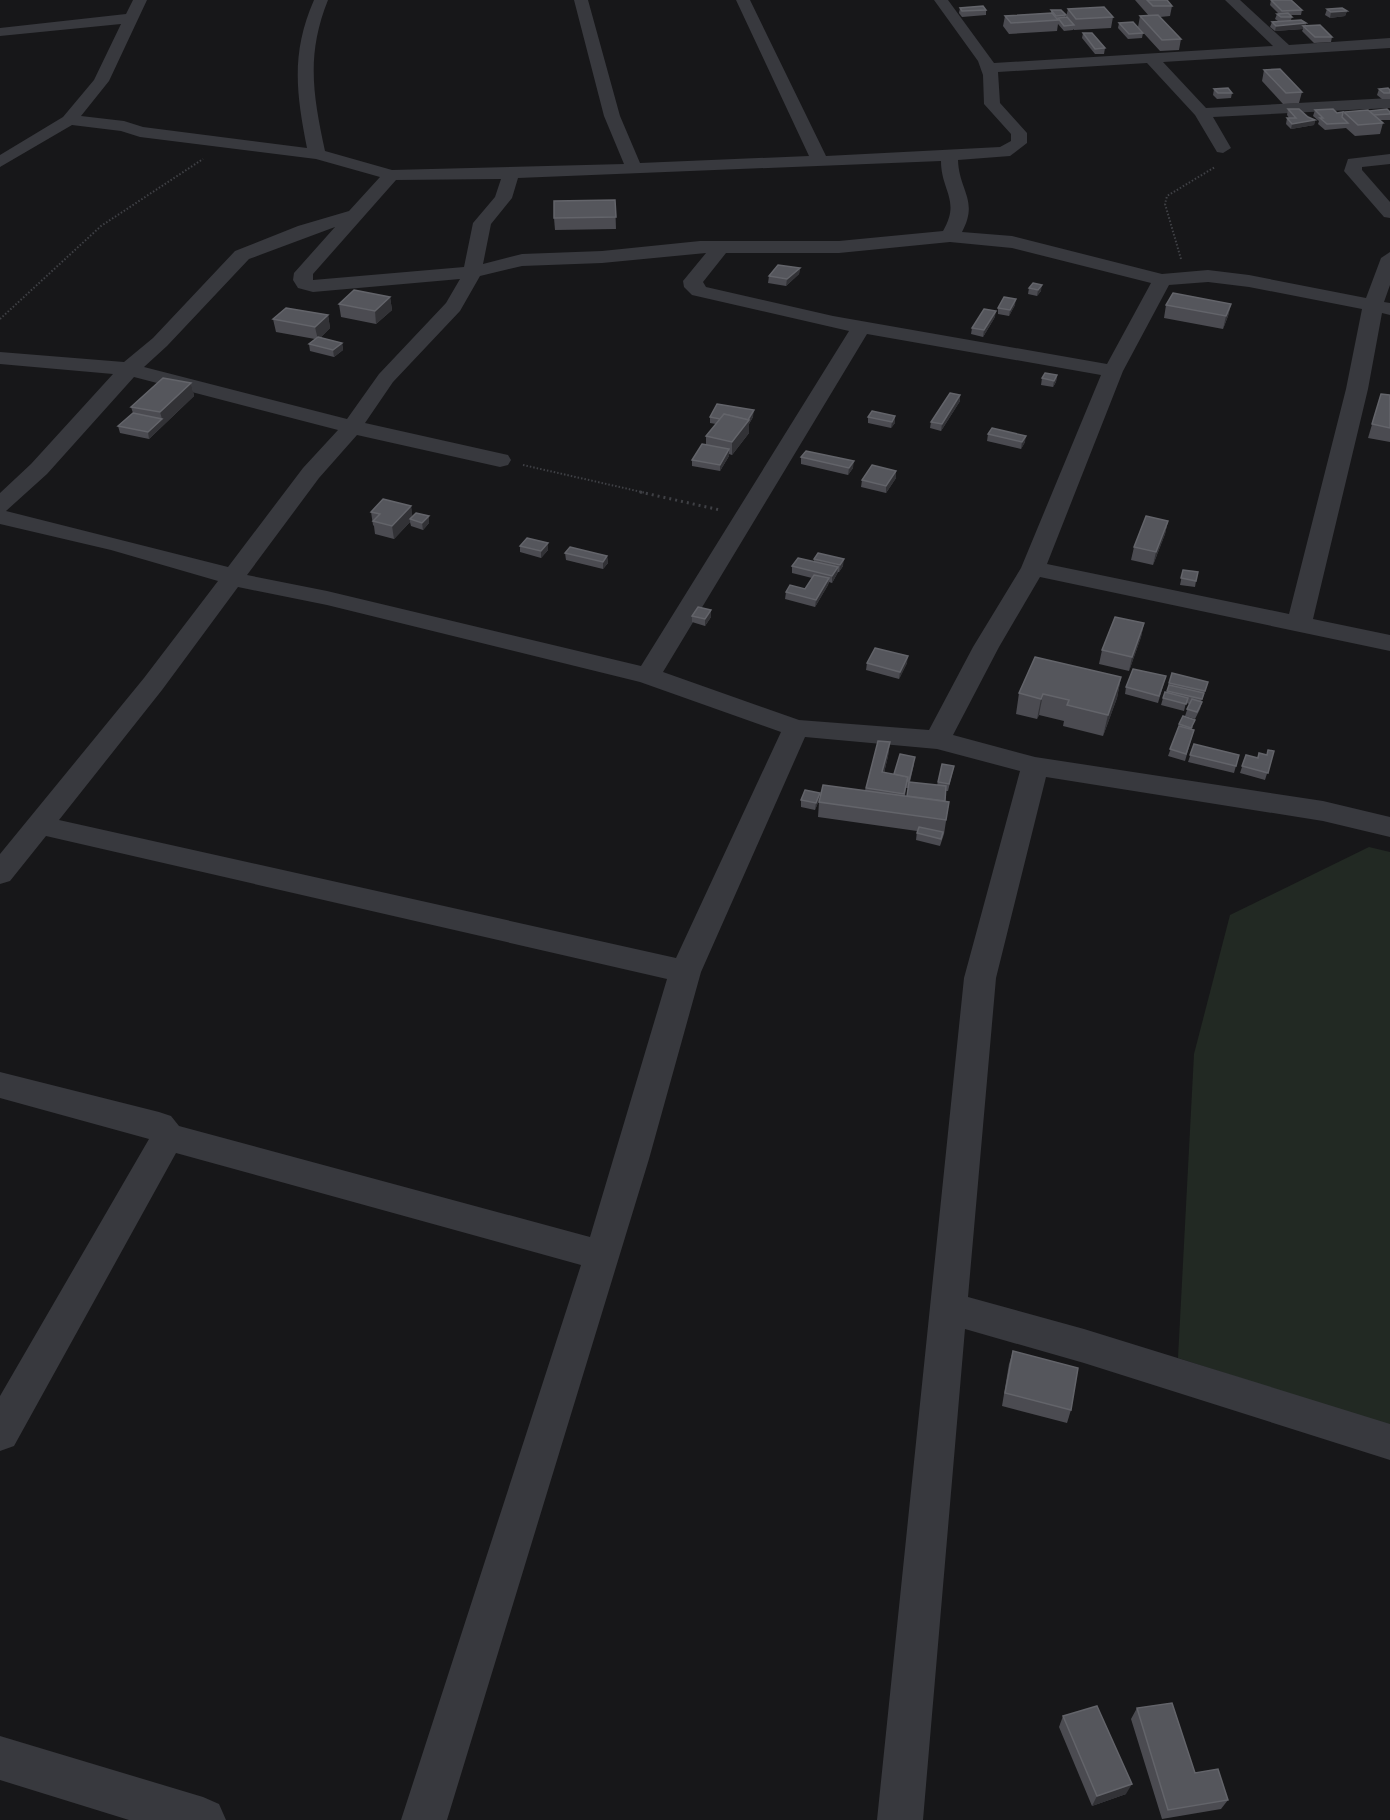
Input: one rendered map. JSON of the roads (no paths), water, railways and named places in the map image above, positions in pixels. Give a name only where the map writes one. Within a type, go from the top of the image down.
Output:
[{"type":"street","points":[[0,162],[69,120],[101,81],[140,0]]},
{"type":"street","points":[[317,154],[305,100],[302,60],[311,22],[321,0]]},
{"type":"street","points":[[581,0],[598,71],[612,116],[634,168]]},
{"type":"street","points":[[743,0],[819,159]]},
{"type":"street","points":[[69,120],[124,126],[148,133],[317,154],[391,175],[508,173],[1004,152],[1018,143],[1019,133],[992,104],[989,68],[971,39],[941,0]]},
{"type":"street","points":[[1232,0],[1285,49]]},
{"type":"street","points":[[0,32],[133,18]]},
{"type":"street","points":[[989,68],[1153,60],[1390,43]]},
{"type":"street","points":[[1153,60],[1202,113],[1223,148]]},
{"type":"street","points":[[1202,113],[1390,103]]},
{"type":"street","points":[[949,155],[947,168],[962,200],[956,226],[950,236]]},
{"type":"street","points":[[1390,159],[1353,163],[1353,171],[1390,213]]},
{"type":"street","points":[[0,874],[153,684],[311,473],[352,427],[386,378],[453,307],[464,291],[472,272],[482,223],[503,198],[510,180],[508,173]]},
{"type":"street","points":[[391,175],[304,273],[305,284],[313,286],[472,272],[522,260],[602,257],[700,247],[839,247],[950,236],[1012,242],[1162,280],[1208,276],[1249,281],[1382,307]]},
{"type":"street","points":[[0,506],[39,469],[129,369],[160,342],[242,255],[304,230],[356,215]]},
{"type":"street","points":[[721,247],[693,281],[694,287],[699,291],[765,309],[861,328],[1113,371]]},
{"type":"street","points":[[1299,625],[1358,389],[1382,307],[1390,258]]},
{"type":"street","points":[[937,740],[986,647],[1033,568],[1113,371],[1162,280]]},
{"type":"street","points":[[648,676],[861,328]]},
{"type":"street","points":[[0,358],[129,369],[352,427],[500,460]]},
{"type":"street","points":[[0,517],[216,570],[232,579],[327,598],[648,676],[796,728],[937,740],[1035,766],[1323,811],[1390,827]]},
{"type":"street","points":[[1033,568],[1390,643]]},
{"type":"street","points":[[424,1820],[632,1159],[685,972],[796,728]]},
{"type":"street","points":[[900,1820],[980,978],[1035,766]]},
{"type":"street","points":[[40,825],[685,972]]},
{"type":"street","points":[[0,1085],[159,1126],[168,1137],[600,1255]]},
{"type":"street","points":[[0,1433],[168,1137]]},
{"type":"street","points":[[948,1308],[1084,1346],[1390,1442]]},
{"type":"street","points":[[0,1758],[203,1820]]}]
